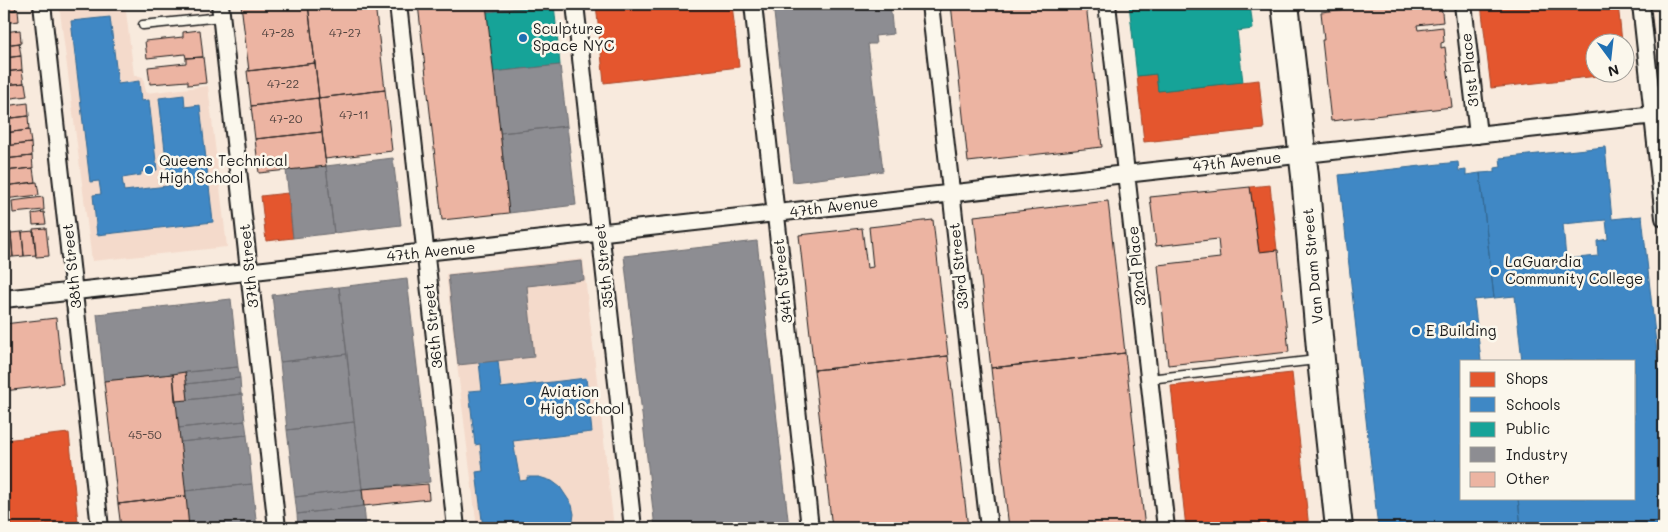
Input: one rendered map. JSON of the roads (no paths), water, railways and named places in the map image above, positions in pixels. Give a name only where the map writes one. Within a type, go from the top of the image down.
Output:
[{"type":"main road","name":"Van Dam Street","points":[[1285,4],[1340,528]]},
{"type":"street","name":"38th Street","points":[[42,4],[100,528]]},
{"type":"street","name":"36th Street","points":[[398,4],[456,528]]},
{"type":"street","name":"35th Street","points":[[575,4],[633,528]]},
{"type":"street","name":"34th Street","points":[[753,4],[810,528]]},
{"type":"street","name":"33rd Street","points":[[930,4],[988,528]]},
{"type":"street","name":"32nd Place","points":[[1107,4],[1166,528]]},
{"type":"street","name":"31st Place","points":[[1463,4],[1478,136]]},
{"type":"street","points":[[1641,4],[1659,115],[1664,218]]},
{"type":"street","name":"37th Street","points":[[221,10],[278,528]]},
{"type":"street","name":"47th Avenue","points":[[4,299],[1659,115]]},
{"type":"lane","points":[[143,25],[221,10]]},
{"type":"lane","points":[[1149,379],[1321,360]]},
{"type":"place","name":"Sculpture Space NYC","points":[[523,38]]},
{"type":"place","name":"Queens Technical High School","points":[[149,170]]},
{"type":"place","name":"LaGuardia Community College","points":[[1495,271]]},
{"type":"place","name":"E Building","points":[[1416,331]]},
{"type":"place","name":"Aviation High School","points":[[530,401]]}]
